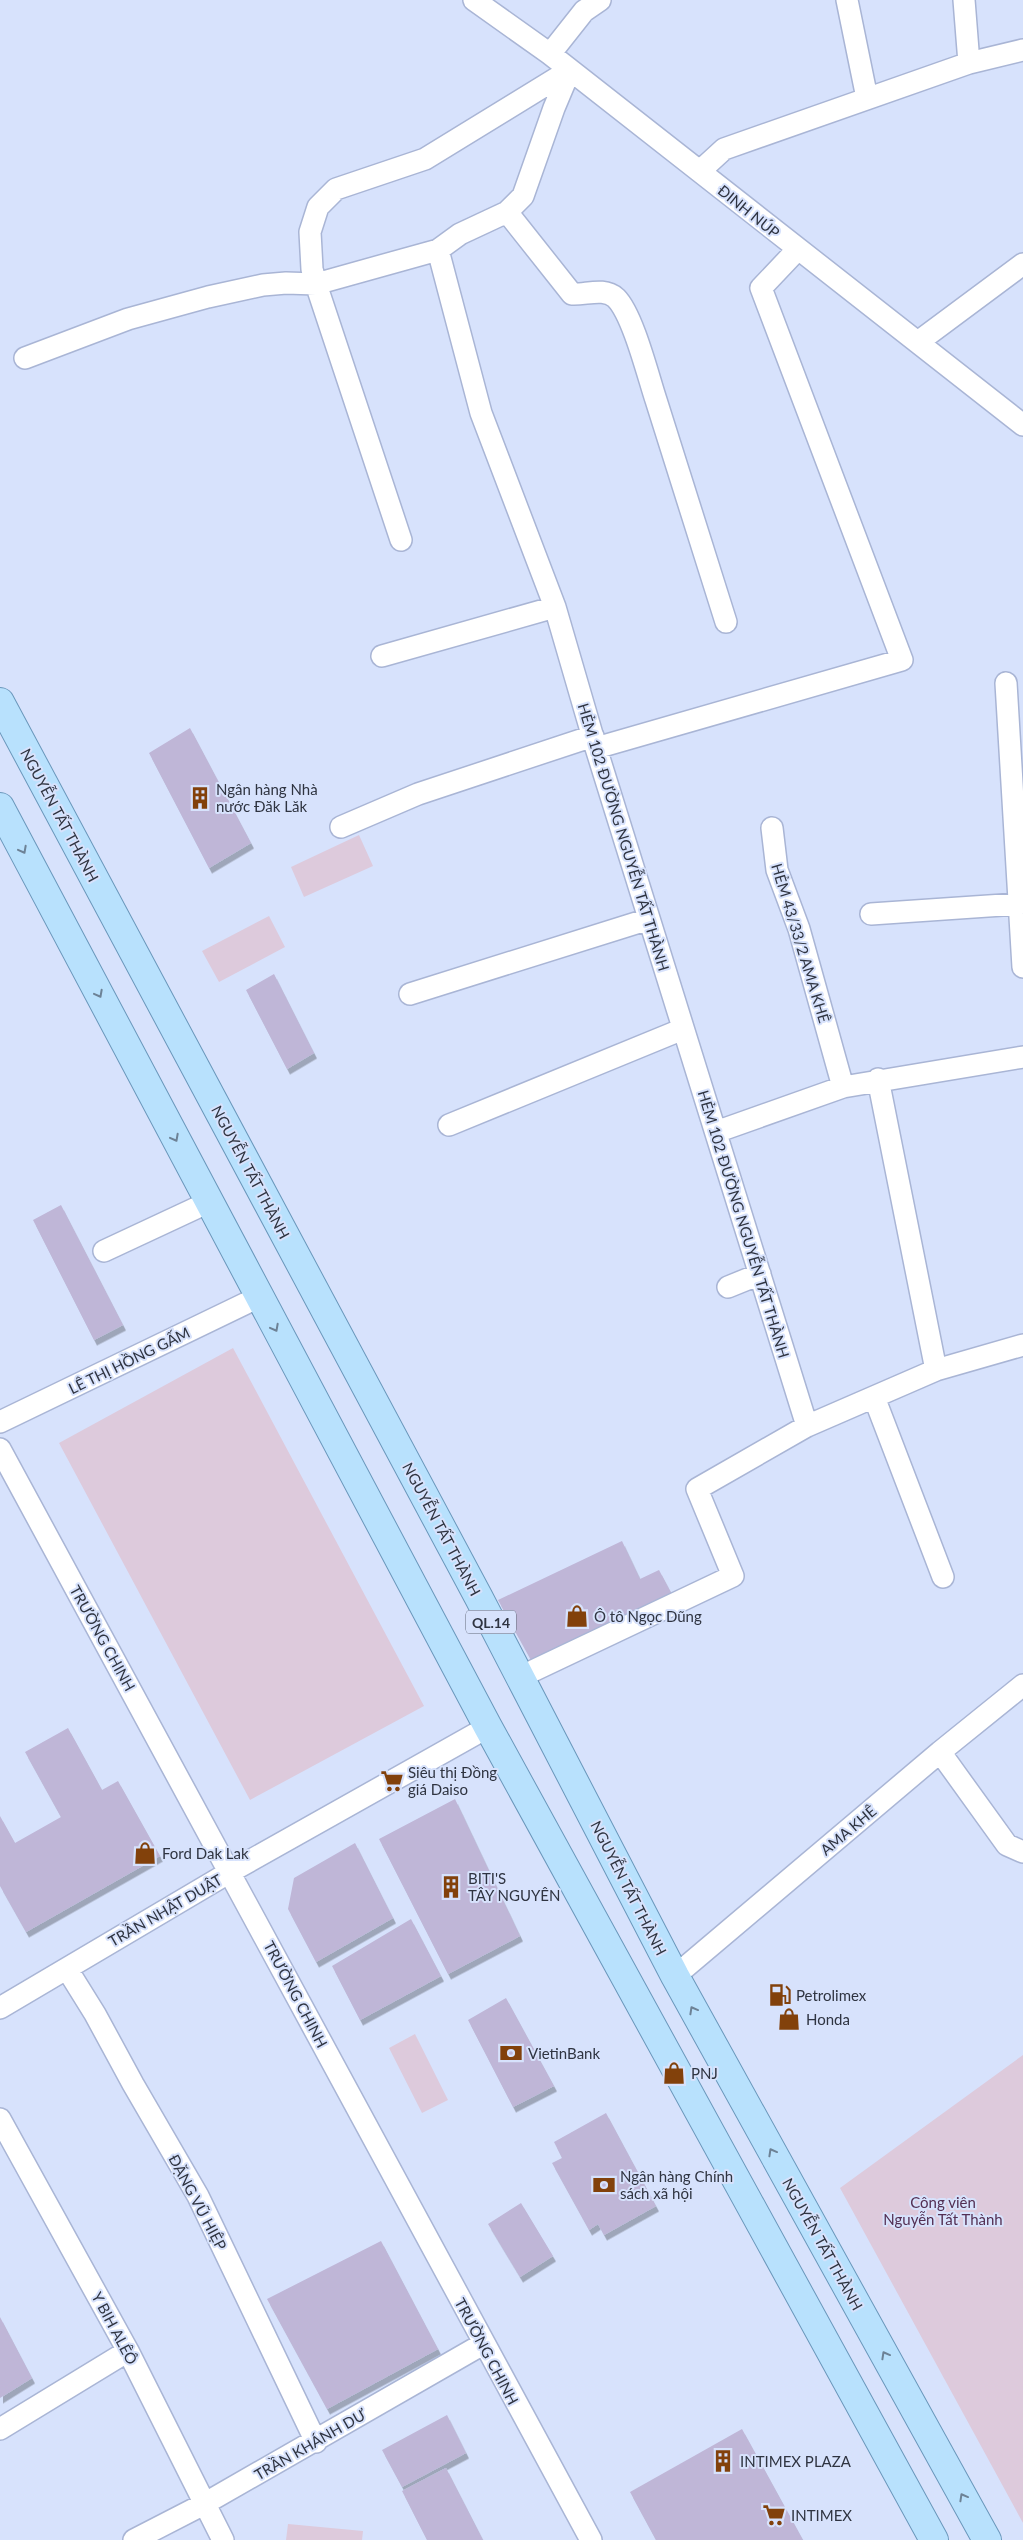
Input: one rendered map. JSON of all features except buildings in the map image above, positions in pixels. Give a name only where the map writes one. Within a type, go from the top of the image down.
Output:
[{"type":"main road","name":"NGUYỄN TẤT THÀNH","points":[[0,702],[520,1677],[675,1976],[987,2540]]},
{"type":"main road","points":[[0,807],[488,1727],[934,2540]]},
{"type":"main road","points":[[637,1998],[675,1976]]},
{"type":"street","name":"ĐINH NÚP","points":[[474,0],[550,54],[700,171],[797,250],[1023,425]]},
{"type":"street","points":[[550,54],[584,11],[600,0]]},
{"type":"street","points":[[847,0],[868,98]]},
{"type":"street","points":[[964,0],[969,63]]},
{"type":"street","points":[[700,171],[724,150],[969,63],[1023,50]]},
{"type":"street","points":[[25,358],[128,319],[208,297],[263,285],[286,283],[316,284],[438,250],[460,234],[507,212],[523,196],[554,108],[570,70]]},
{"type":"street","points":[[401,540],[312,269],[310,232],[318,207],[336,189],[425,158],[570,70]]},
{"type":"street","points":[[507,212],[572,294],[584,294],[593,291],[605,293],[615,297],[626,314],[647,373],[726,622]]},
{"type":"street","name":"HẺM 102 ĐƯỜNG NGUYỄN TẤT THÀNH","points":[[438,250],[481,413],[555,607],[649,919],[807,1426]]},
{"type":"street","points":[[342,827],[418,794],[595,742],[902,660],[761,288],[797,250]]},
{"type":"street","points":[[918,342],[1023,264]]},
{"type":"street","points":[[382,656],[555,607]]},
{"type":"street","points":[[1006,683],[1019,868],[1018,904],[1023,967]]},
{"type":"street","name":"HẺM 43/33/2 AMA KHÊ","points":[[772,828],[777,870],[799,929],[843,1087]]},
{"type":"street","points":[[871,914],[1018,904]]},
{"type":"street","points":[[410,994],[649,919]]},
{"type":"street","points":[[449,1125],[683,1029]]},
{"type":"street","points":[[716,1132],[843,1087],[1023,1057]]},
{"type":"street","points":[[878,1080],[936,1370]]},
{"type":"street","points":[[104,1251],[208,1202]]},
{"type":"street","points":[[728,1287],[760,1274]]},
{"type":"street","name":"LÊ THỊ HỒNG GẤM","points":[[0,1422],[259,1297]]},
{"type":"street","points":[[520,1677],[734,1576],[697,1489],[807,1426],[936,1370],[1023,1345]]},
{"type":"street","points":[[874,1397],[943,1577]]},
{"type":"street","name":"TRƯỜNG CHINH","points":[[0,1449],[591,2540]]},
{"type":"street","name":"AMA KHÊ","points":[[675,1976],[940,1752],[1023,1685]]},
{"type":"street","name":"TRẦN NHẬT DUẬT","points":[[0,2008],[230,1872],[488,1727]]},
{"type":"street","points":[[940,1752],[1007,1845],[1023,1852]]},
{"type":"street","name":"ĐẶNG VŨ HIỆP","points":[[66,1968],[95,2014],[132,2084],[198,2196],[316,2442]]},
{"type":"street","name":"Y BIH ALÊÔ","points":[[0,2119],[128,2350],[223,2540]]},
{"type":"street","name":"TRẦN KHÁNH DƯ","points":[[134,2540],[316,2442],[484,2344]]},
{"type":"street","points":[[0,2429],[128,2350]]},
{"type":"green space","points":[[359,835],[373,866],[304,897],[291,867]]},
{"type":"green space","points":[[269,916],[285,947],[219,982],[202,951]]},
{"type":"green space","points":[[233,1348],[424,1706],[250,1800],[59,1443]]},
{"type":"green space","points":[[415,2034],[448,2100],[422,2113],[389,2048]]},
{"type":"green space","name":"Công viên Nguyễn Tất Thành","points":[[1023,2055],[1023,2523],[840,2188]]},
{"type":"green space","points":[[288,2524],[363,2531],[362,2540],[286,2540]]},
{"type":"place","name":"Ngân hàng Nhà nước Đăk Lăk","points":[[200,798]]},
{"type":"place","name":"Ô tô Ngọc Dũng","points":[[577,1616]]},
{"type":"place","name":"Siêu thị Đồng giá Daiso","points":[[392,1781]]},
{"type":"place","name":"Ford Dak Lak","points":[[145,1853]]},
{"type":"place","name":"BITI'S TÂY NGUYÊN","points":[[451,1887]]},
{"type":"place","name":"Petrolimex","points":[[780,1995]]},
{"type":"place","name":"Honda","points":[[789,2019]]},
{"type":"place","name":"VietinBank","points":[[511,2053]]},
{"type":"place","name":"PNJ","points":[[674,2073]]},
{"type":"place","name":"Ngân hàng Chính sách xã hội","points":[[604,2185]]},
{"type":"place","name":"INTIMEX PLAZA","points":[[723,2461]]},
{"type":"place","name":"INTIMEX","points":[[774,2515]]}]
